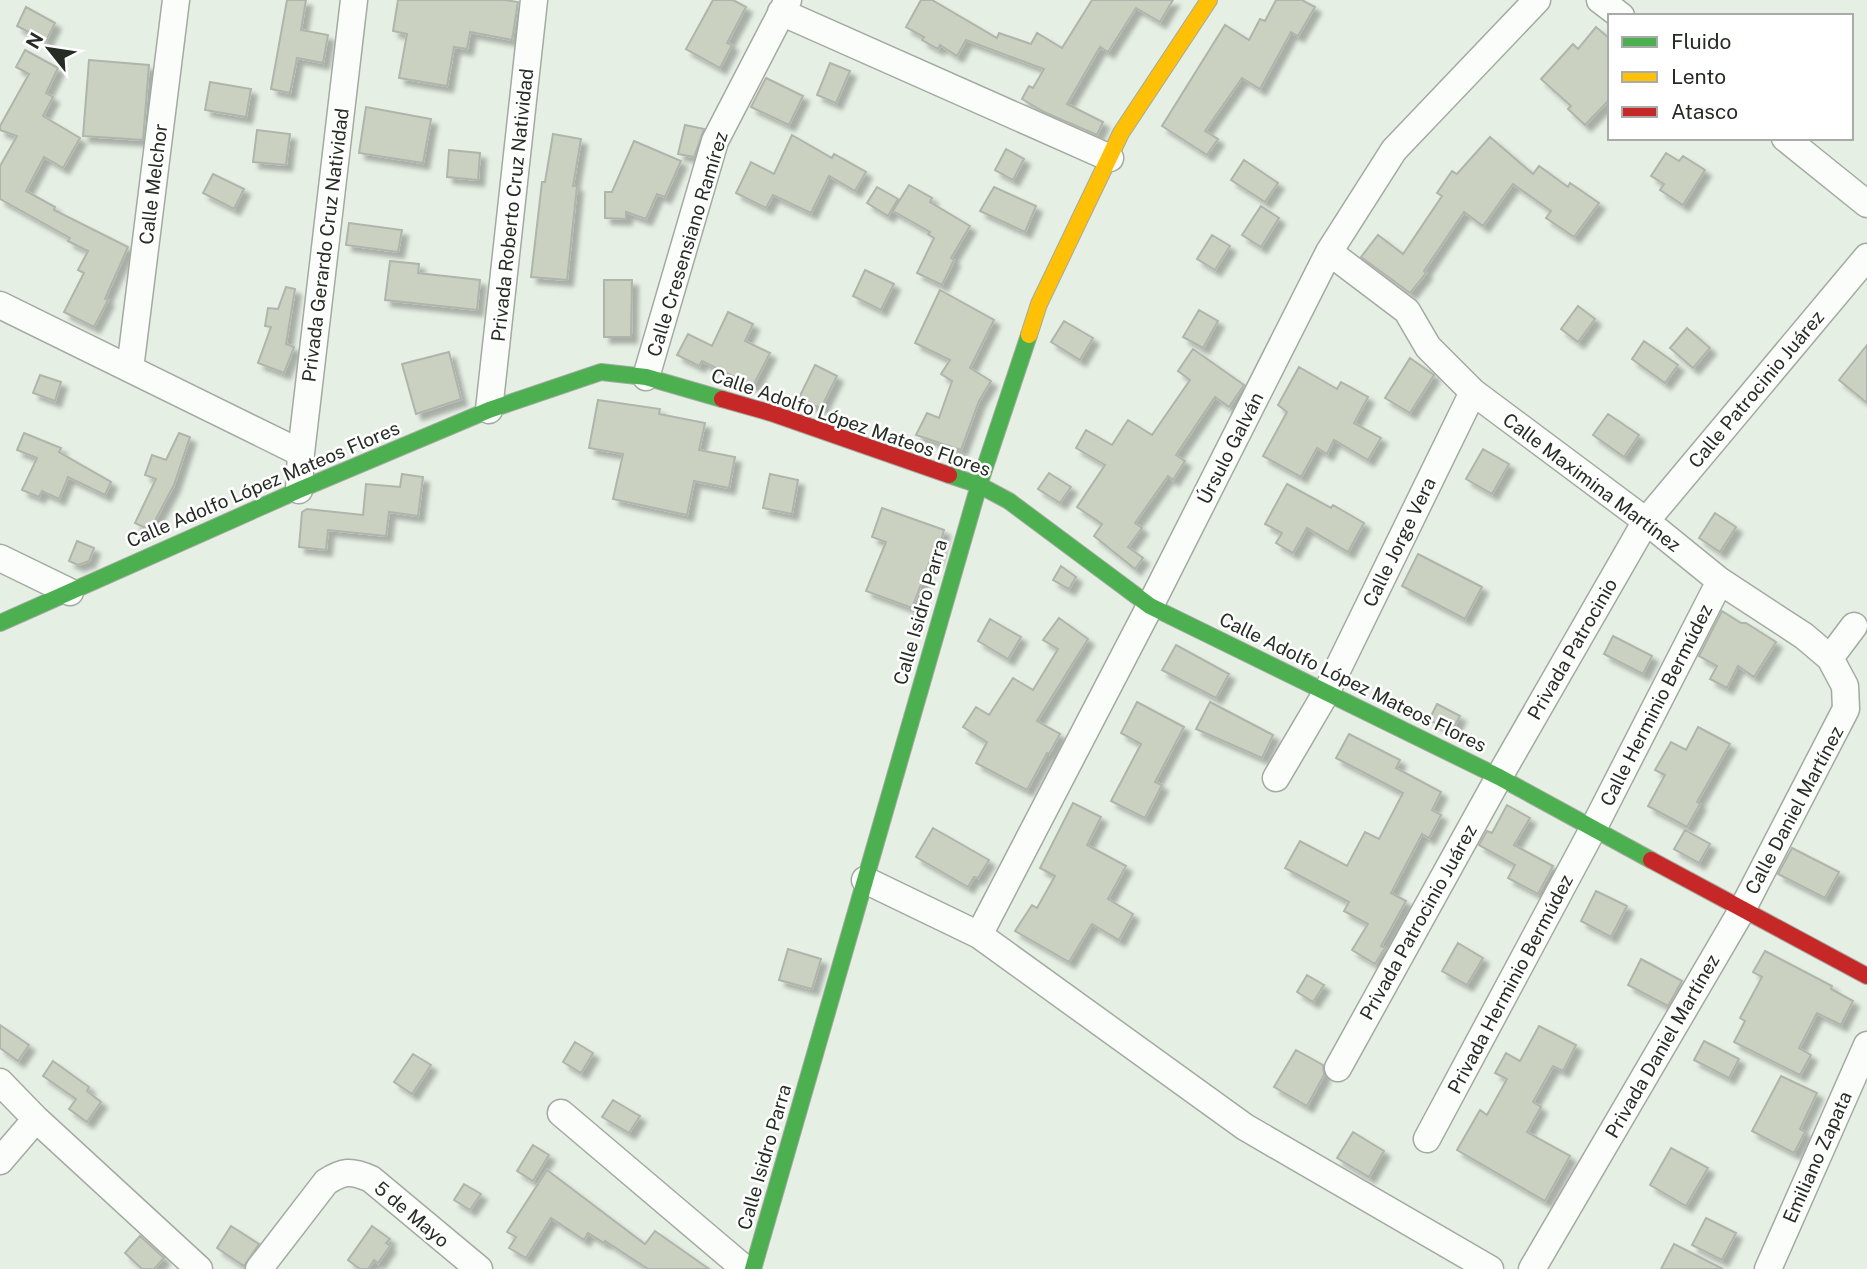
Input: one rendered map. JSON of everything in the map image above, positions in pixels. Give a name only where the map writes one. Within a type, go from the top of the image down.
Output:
[{"type":"street","name":"Calle Melchor","points":[[130,369],[176,0]]},
{"type":"street","name":"Privada Gerardo Cruz Natividad","points":[[299,490],[301,453],[354,0]]},
{"type":"street","name":"Privada Roberto Cruz Natividad","points":[[489,410],[534,0]]},
{"type":"street","name":"Calle Isidro Parra","points":[[753,1269],[979,485],[1040,304],[1122,133],[1209,0]]},
{"type":"street","name":"Úrsulo Galván","points":[[979,936],[1329,252],[1394,150],[1537,0]]},
{"type":"street","points":[[1600,0],[1618,14]]},
{"type":"street","points":[[784,6],[1110,158]]},
{"type":"street","name":"Calle Cresensiano Ramírez","points":[[646,377],[715,141],[784,6]]},
{"type":"street","points":[[1788,140],[1867,204]]},
{"type":"street","name":"Calle Maximina Martínez","points":[[1329,252],[1407,311],[1427,347],[1473,392],[1646,521],[1720,581],[1804,636],[1830,658],[1844,686],[1846,709]]},
{"type":"street","name":"Calle Patrocinio Juárez","points":[[1646,521],[1867,257]]},
{"type":"street","points":[[0,305],[301,453]]},
{"type":"street","name":"Calle Adolfo López Mateos Flores","points":[[0,623],[299,490],[489,410],[601,372],[646,377],[771,413],[979,485],[1009,501],[1150,606],[1499,777],[1867,976]]},
{"type":"street","name":"Calle Jorge Vera","points":[[1276,778],[1326,692],[1473,392]]},
{"type":"street","name":"Privada Patrocinio","points":[[1499,777],[1646,521]]},
{"type":"street","points":[[0,558],[70,592]]},
{"type":"street","name":"Calle Herminio Bermúdez","points":[[1593,829],[1720,581]]},
{"type":"street","points":[[1830,658],[1854,626]]},
{"type":"street","name":"Calle Daniel Martínez","points":[[1742,910],[1846,709]]},
{"type":"street","name":"Privada Patrocinio Juárez","points":[[1338,1068],[1499,777]]},
{"type":"street","name":"Privada Herminio Bermúdez","points":[[1427,1139],[1593,829]]},
{"type":"street","points":[[865,880],[979,936],[1245,1127],[1490,1269]]},
{"type":"street","name":"Privada Daniel Martínez","points":[[1532,1269],[1742,910]]},
{"type":"street","name":"Emiliano Zapata","points":[[1768,1269],[1867,1045]]},
{"type":"street","points":[[0,1082],[36,1119],[198,1269]]},
{"type":"street","points":[[561,1112],[745,1269]]},
{"type":"street","points":[[0,1161],[36,1119]]},
{"type":"street","name":"5 de Mayo","points":[[259,1269],[326,1182],[340,1173],[357,1173],[371,1179],[479,1269]]},
{"type":"building","points":[[287,0],[306,0],[301,30],[328,35],[323,63],[297,58],[290,93],[271,89]]},
{"type":"building","points":[[398,0],[518,2],[512,40],[470,32],[467,49],[454,47],[447,86],[399,78],[407,34],[393,31]]},
{"type":"building","points":[[713,0],[733,0],[746,7],[727,43],[732,45],[720,68],[686,49]]},
{"type":"building","points":[[921,0],[932,0],[997,38],[999,33],[1031,44],[1037,33],[1062,48],[1092,0],[1173,0],[1160,22],[1136,8],[1108,52],[1100,47],[1067,104],[1103,122],[1097,135],[1044,112],[1022,99],[1029,86],[1033,88],[1044,69],[966,40],[957,56],[940,45],[938,49],[922,40],[924,37],[906,27]]},
{"type":"building","points":[[1276,0],[1302,0],[1315,7],[1298,36],[1291,32],[1260,89],[1242,78],[1205,131],[1218,139],[1207,155],[1162,126],[1225,25],[1249,40],[1260,19],[1265,21]]},
{"type":"building","points":[[26,7],[55,23],[46,41],[17,26]]},
{"type":"building","points":[[1596,27],[1608,37],[1608,101],[1585,125],[1568,109],[1571,106],[1541,79],[1573,44],[1578,49]]},
{"type":"building","points":[[25,50],[58,68],[46,93],[53,97],[43,116],[80,138],[63,168],[44,157],[26,191],[55,207],[54,210],[128,247],[105,299],[108,300],[94,327],[64,312],[84,273],[78,270],[88,251],[0,199],[0,166],[17,136],[0,130],[0,126],[29,74],[16,67]]},
{"type":"building","points":[[89,60],[149,65],[143,140],[83,136]]},
{"type":"building","points":[[830,63],[850,71],[836,103],[817,95]]},
{"type":"building","points":[[766,78],[803,96],[789,125],[751,107]]},
{"type":"building","points":[[210,82],[251,89],[246,117],[205,110]]},
{"type":"building","points":[[366,107],[431,119],[423,163],[359,153]]},
{"type":"building","points":[[685,125],[704,129],[694,157],[678,154]]},
{"type":"building","points":[[257,130],[290,134],[286,165],[253,162]]},
{"type":"building","points":[[553,134],[581,139],[573,186],[577,186],[567,280],[531,277],[542,182],[545,182]]},
{"type":"building","points":[[792,135],[832,158],[834,154],[866,172],[855,191],[829,176],[811,213],[773,195],[766,208],[736,193],[751,162],[774,174]]},
{"type":"building","points":[[1490,137],[1533,174],[1539,166],[1568,187],[1570,183],[1599,203],[1574,237],[1546,218],[1551,211],[1513,184],[1483,226],[1464,212],[1424,271],[1426,273],[1410,293],[1361,257],[1378,235],[1403,254],[1442,196],[1437,193],[1452,171],[1457,174]]},
{"type":"building","points":[[634,141],[681,161],[665,197],[657,194],[646,219],[626,212],[626,219],[605,218],[605,192],[612,192]]},
{"type":"building","points":[[1006,149],[1024,159],[1013,180],[995,170]]},
{"type":"building","points":[[449,150],[480,153],[478,180],[447,177]]},
{"type":"building","points":[[1666,153],[1679,161],[1683,156],[1705,170],[1683,205],[1660,190],[1664,184],[1651,176]]},
{"type":"building","points":[[1244,160],[1278,183],[1265,202],[1231,180]]},
{"type":"building","points":[[213,174],[244,189],[234,209],[203,193]]},
{"type":"building","points":[[909,185],[932,198],[930,202],[970,226],[951,258],[954,260],[942,285],[917,273],[934,238],[928,234],[930,232],[893,211]]},
{"type":"building","points":[[877,187],[898,199],[888,216],[867,203]]},
{"type":"building","points":[[994,187],[1036,206],[1025,232],[980,211]]},
{"type":"building","points":[[1261,206],[1279,218],[1261,247],[1242,235]]},
{"type":"building","points":[[349,223],[402,230],[398,252],[346,245]]},
{"type":"building","points":[[1212,235],[1230,246],[1215,270],[1197,259]]},
{"type":"building","points":[[390,261],[419,264],[418,273],[480,280],[477,310],[385,300]]},
{"type":"building","points":[[865,270],[894,284],[881,310],[853,296]]},
{"type":"building","points":[[604,280],[632,280],[631,337],[604,337]]},
{"type":"building","points":[[286,287],[295,289],[286,344],[294,347],[284,373],[258,363],[271,327],[265,326],[268,308],[278,309]]},
{"type":"building","points":[[940,290],[994,320],[970,368],[991,381],[979,401],[961,450],[916,435],[927,413],[939,418],[952,381],[941,374],[950,360],[915,343]]},
{"type":"building","points":[[1578,306],[1595,319],[1578,342],[1561,329]]},
{"type":"building","points":[[1199,310],[1218,321],[1203,348],[1183,337]]},
{"type":"building","points":[[728,312],[753,324],[745,341],[770,353],[753,386],[702,361],[699,366],[677,355],[688,334],[712,346]]},
{"type":"building","points":[[1064,321],[1093,338],[1080,360],[1051,342]]},
{"type":"building","points":[[1687,328],[1710,348],[1693,368],[1670,348]]},
{"type":"building","points":[[1644,341],[1678,365],[1665,383],[1632,359]]},
{"type":"building","points":[[1867,345],[1867,403],[1839,380]]},
{"type":"building","points":[[1193,349],[1244,385],[1229,407],[1215,397],[1176,455],[1185,461],[1173,480],[1168,476],[1135,523],[1142,528],[1128,547],[1143,558],[1135,569],[1094,536],[1102,524],[1077,507],[1105,465],[1076,448],[1086,430],[1112,445],[1128,420],[1152,435],[1190,380],[1178,371]]},
{"type":"building","points":[[449,352],[461,399],[416,414],[402,364]]},
{"type":"building","points":[[1410,358],[1434,375],[1410,413],[1385,398]]},
{"type":"building","points":[[815,365],[837,376],[821,408],[798,400]]},
{"type":"building","points":[[1299,367],[1337,389],[1341,382],[1368,397],[1354,423],[1381,438],[1368,460],[1334,440],[1327,454],[1317,448],[1301,477],[1263,456],[1287,412],[1278,405]]},
{"type":"building","points":[[40,375],[61,382],[55,401],[33,393]]},
{"type":"building","points":[[598,400],[660,409],[659,414],[705,423],[699,450],[735,457],[729,488],[694,481],[687,515],[613,499],[623,454],[589,448]]},
{"type":"building","points":[[1608,414],[1639,435],[1624,457],[1593,435]]},
{"type":"building","points":[[24,433],[61,448],[59,452],[111,482],[105,495],[68,477],[59,499],[42,491],[39,497],[22,490],[37,458],[17,450]]},
{"type":"building","points":[[179,433],[190,437],[174,485],[150,530],[135,523],[156,479],[145,475],[152,455],[166,460]]},
{"type":"building","points":[[1483,449],[1509,464],[1492,494],[1466,479]]},
{"type":"building","points":[[1049,473],[1071,487],[1060,503],[1038,489]]},
{"type":"building","points":[[402,474],[423,477],[418,516],[389,512],[386,536],[328,530],[326,550],[299,547],[302,512],[307,509],[363,515],[366,484],[400,487]]},
{"type":"building","points":[[770,474],[798,480],[792,514],[763,508]]},
{"type":"building","points":[[1287,484],[1364,523],[1348,552],[1307,528],[1293,553],[1276,543],[1282,533],[1265,524]]},
{"type":"building","points":[[882,508],[944,530],[936,560],[931,558],[912,608],[866,591],[886,542],[872,537]]},
{"type":"building","points":[[1715,513],[1736,527],[1720,552],[1699,538]]},
{"type":"building","points":[[77,541],[94,548],[89,561],[78,565],[69,561]]},
{"type":"building","points":[[1418,554],[1482,587],[1465,619],[1402,586]]},
{"type":"building","points":[[1061,566],[1076,577],[1069,589],[1053,580]]},
{"type":"building","points":[[1722,611],[1776,642],[1754,677],[1738,666],[1727,688],[1710,679],[1717,666],[1699,656]]},
{"type":"building","points":[[1059,618],[1088,639],[1037,721],[1060,734],[1027,790],[976,763],[987,742],[963,727],[976,707],[989,715],[1013,678],[1033,690],[1058,649],[1043,640]]},
{"type":"building","points":[[990,619],[1021,637],[1008,659],[978,641]]},
{"type":"building","points":[[1613,636],[1652,656],[1643,674],[1604,654]]},
{"type":"building","points":[[1176,645],[1229,674],[1216,698],[1162,670]]},
{"type":"building","points":[[1137,702],[1184,727],[1155,782],[1162,785],[1145,818],[1111,801],[1141,744],[1121,733]]},
{"type":"building","points":[[1210,702],[1273,735],[1262,758],[1196,729]]},
{"type":"building","points":[[1437,704],[1460,716],[1452,731],[1429,720]]},
{"type":"building","points":[[1698,727],[1730,744],[1697,802],[1700,804],[1687,827],[1648,806],[1665,775],[1655,770],[1671,742],[1686,750]]},
{"type":"building","points":[[1349,734],[1400,760],[1396,768],[1441,792],[1432,810],[1441,815],[1429,838],[1422,834],[1391,893],[1406,901],[1381,946],[1385,948],[1375,964],[1352,950],[1368,924],[1344,911],[1349,902],[1285,868],[1300,841],[1347,866],[1365,832],[1379,839],[1403,793],[1336,758]]},
{"type":"building","points":[[1073,803],[1101,817],[1087,845],[1126,866],[1108,899],[1133,914],[1119,940],[1092,924],[1069,962],[1015,931],[1032,905],[1037,908],[1055,876],[1040,868]]},
{"type":"building","points":[[1507,805],[1530,818],[1514,845],[1553,866],[1538,894],[1508,878],[1515,865],[1479,845],[1487,831],[1492,833]]},
{"type":"building","points":[[933,828],[989,860],[978,878],[974,877],[968,887],[916,857]]},
{"type":"building","points":[[1685,830],[1710,844],[1699,863],[1674,849]]},
{"type":"building","points":[[1792,848],[1839,872],[1825,898],[1778,874]]},
{"type":"building","points":[[1596,891],[1627,906],[1611,937],[1581,921]]},
{"type":"building","points":[[1458,943],[1483,958],[1467,985],[1442,971]]},
{"type":"building","points":[[788,949],[821,959],[812,989],[779,980]]},
{"type":"building","points":[[1765,951],[1832,986],[1831,989],[1853,1001],[1841,1025],[1817,1013],[1799,1048],[1811,1055],[1800,1075],[1734,1042],[1745,1021],[1740,1018],[1762,977],[1753,972]]},
{"type":"building","points":[[1641,959],[1682,981],[1668,1006],[1628,985]]},
{"type":"building","points":[[1307,975],[1324,985],[1313,1002],[1297,992]]},
{"type":"building","points":[[0,1025],[29,1045],[18,1061],[0,1048]]},
{"type":"building","points":[[1539,1026],[1576,1045],[1563,1071],[1553,1066],[1533,1102],[1541,1107],[1527,1132],[1570,1156],[1545,1201],[1457,1150],[1480,1110],[1487,1115],[1507,1079],[1495,1073],[1506,1053],[1520,1061]]},
{"type":"building","points":[[1704,1041],[1739,1059],[1729,1078],[1694,1060]]},
{"type":"building","points":[[575,1042],[593,1053],[581,1073],[563,1062]]},
{"type":"building","points":[[1296,1050],[1323,1065],[1324,1075],[1307,1106],[1274,1087]]},
{"type":"building","points":[[413,1054],[431,1065],[412,1094],[394,1082]]},
{"type":"building","points":[[53,1061],[89,1087],[87,1091],[101,1102],[87,1122],[69,1109],[76,1099],[43,1076]]},
{"type":"building","points":[[1781,1076],[1817,1093],[1800,1129],[1805,1132],[1794,1153],[1752,1131]]},
{"type":"building","points":[[613,1100],[640,1116],[629,1133],[602,1117]]},
{"type":"building","points":[[1353,1132],[1384,1151],[1369,1177],[1337,1158]]},
{"type":"building","points":[[533,1145],[549,1155],[533,1181],[517,1171]]},
{"type":"building","points":[[1671,1148],[1708,1168],[1686,1206],[1650,1185]]},
{"type":"building","points":[[547,1170],[645,1244],[655,1231],[709,1269],[648,1269],[605,1241],[604,1243],[588,1233],[584,1240],[551,1218],[526,1258],[509,1248],[516,1237],[507,1232]]},
{"type":"building","points":[[464,1184],[481,1194],[470,1210],[454,1200]]},
{"type":"building","points":[[1706,1218],[1736,1233],[1722,1260],[1692,1245]]},
{"type":"building","points":[[231,1226],[259,1244],[244,1266],[217,1248]]},
{"type":"building","points":[[372,1226],[390,1239],[386,1243],[390,1246],[378,1263],[374,1260],[368,1269],[360,1269],[348,1260]]},
{"type":"building","points":[[140,1236],[164,1258],[154,1269],[142,1269],[125,1253]]},
{"type":"building","points":[[1674,1244],[1723,1269],[1661,1269]]},
{"type":"traffic: fast","points":[[753,1269],[979,485],[1029,335]]},
{"type":"traffic: fast","points":[[0,623],[299,490],[489,410],[601,372],[646,377],[722,399]]},
{"type":"traffic: fast","points":[[949,475],[979,485],[1009,501],[1150,606],[1499,777],[1651,860]]},
{"type":"traffic: slow","points":[[1029,335],[1039,304],[1121,133],[1209,0]]},
{"type":"traffic: jam","points":[[722,399],[771,413],[949,475]]},
{"type":"traffic: jam","points":[[1651,860],[1867,976]]}]
